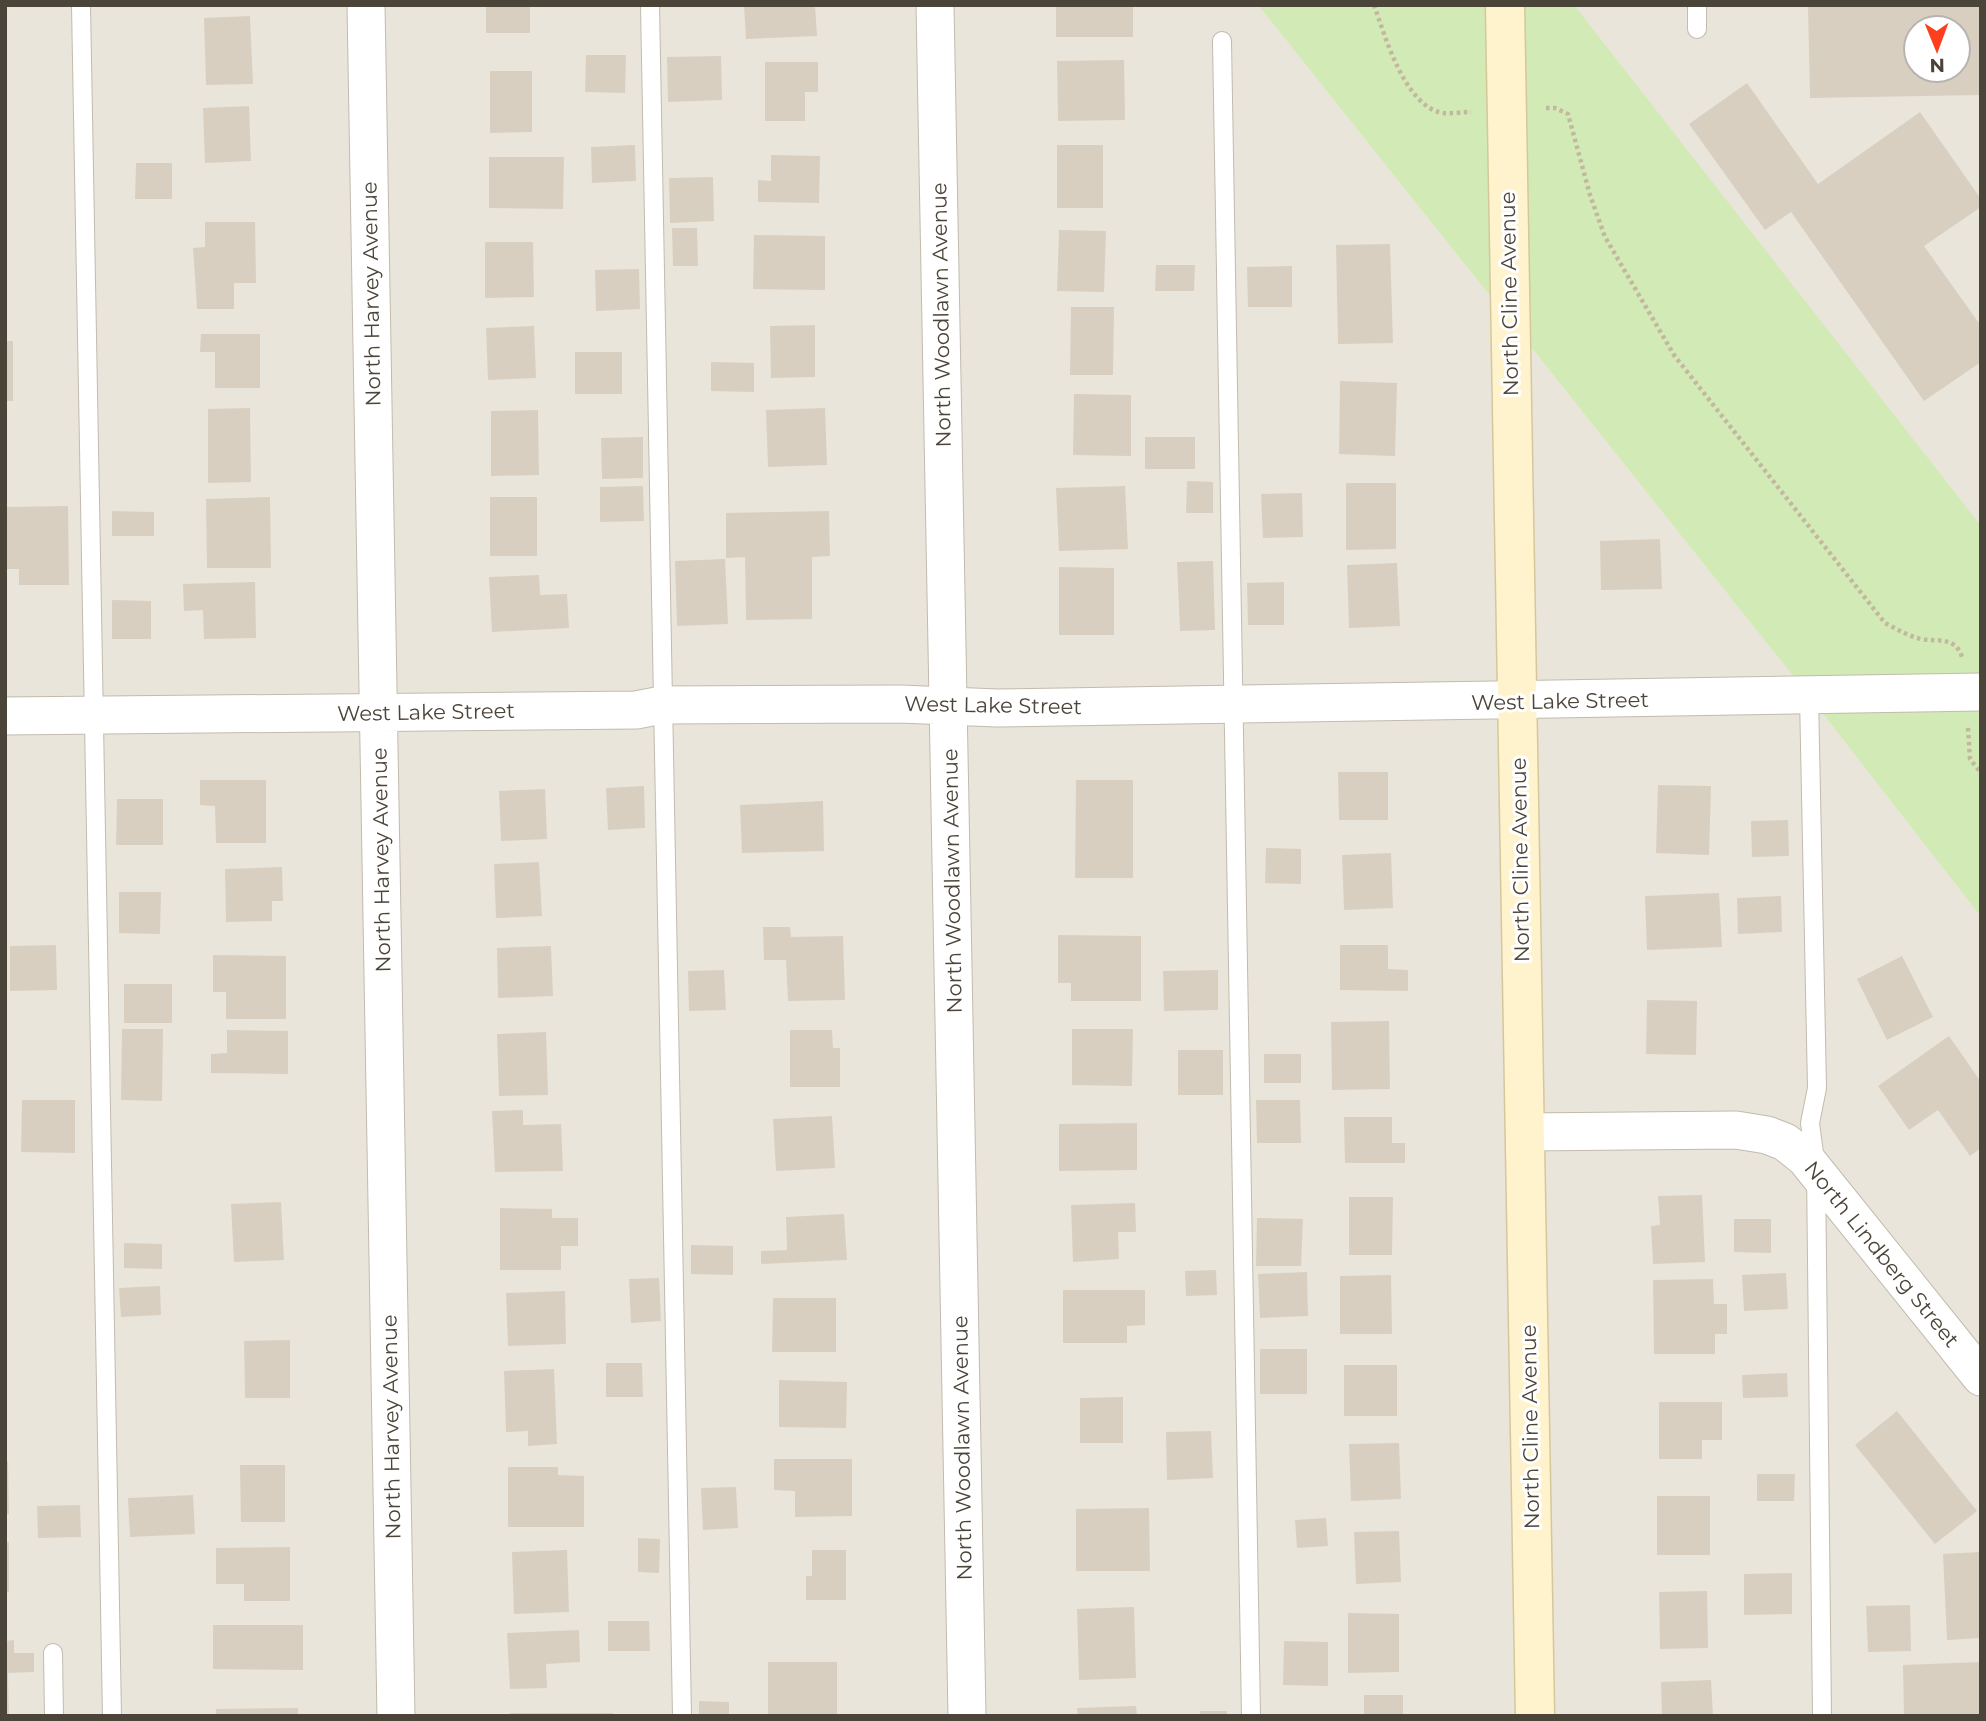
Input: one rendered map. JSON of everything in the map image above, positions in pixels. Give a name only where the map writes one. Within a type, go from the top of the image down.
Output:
[{"type":"street","name":"North Harvey Avenue","points":[[366,5],[396,1716]]},
{"type":"street","name":"North Woodlawn Avenue","points":[[935,5],[967,1716]]},
{"type":"street","name":"North Cline Avenue","points":[[1505,5],[1535,1716]]},
{"type":"street","name":"West Lake Street","points":[[5,716],[636,710],[662,705],[949,705],[998,708],[1517,702],[1971,691]]},
{"type":"street","name":"North Lindberg Street","points":[[1525,1132],[1752,1132],[1785,1142],[1815,1169],[1981,1377]]},
{"type":"lane","points":[[81,5],[112,1716]]},
{"type":"lane","points":[[650,5],[682,1716]]},
{"type":"lane","points":[[1697,5],[1697,29]]},
{"type":"lane","points":[[1222,41],[1251,1716]]},
{"type":"lane","points":[[1809,696],[1817,1088],[1810,1123],[1815,1169],[1822,1716]]},
{"type":"lane","points":[[53,1653],[54,1716]]},
{"type":"path","points":[[1374,5],[1398,67],[1412,93],[1441,113],[1471,112]]},
{"type":"path","points":[[1537,109],[1555,108],[1568,114],[1590,195],[1605,237],[1674,355],[1885,623],[1922,639],[1943,639],[1959,649],[1971,691],[1970,759],[1981,773]]},
{"type":"shaded area","points":[[5,5],[1258,5],[1809,696],[1981,917],[1981,1716],[5,1716]]},
{"type":"shaded area","points":[[1550,5],[1981,5],[1981,551]]},
{"type":"green space","points":[[1258,5],[1574,5],[1981,526],[1981,917],[1809,696]]},
{"type":"building","points":[[486,5],[530,5],[530,33],[486,33]]},
{"type":"building","points":[[744,5],[815,5],[817,36],[746,39]]},
{"type":"building","points":[[1056,5],[1133,5],[1133,37],[1056,37]]},
{"type":"building","points":[[1808,5],[1981,5],[1981,95],[1810,98]]},
{"type":"building","points":[[250,16],[253,84],[206,85],[204,18]]},
{"type":"building","points":[[586,55],[626,55],[625,93],[585,92]]},
{"type":"building","points":[[721,56],[722,100],[668,102],[667,57]]},
{"type":"building","points":[[1124,60],[1125,120],[1058,121],[1057,61]]},
{"type":"building","points":[[765,62],[818,62],[818,92],[805,92],[805,121],[765,121]]},
{"type":"building","points":[[490,71],[532,71],[532,132],[490,133]]},
{"type":"building","points":[[1747,83],[1818,184],[1920,112],[1981,199],[1981,207],[1924,246],[1981,326],[1981,362],[1924,401],[1791,212],[1765,230],[1689,124]]},
{"type":"building","points":[[249,106],[251,161],[205,163],[203,108]]},
{"type":"building","points":[[635,145],[636,181],[592,183],[591,147]]},
{"type":"building","points":[[1057,145],[1103,145],[1103,208],[1057,208]]},
{"type":"building","points":[[771,155],[820,156],[819,203],[758,202],[758,180],[771,181]]},
{"type":"building","points":[[489,157],[564,157],[563,209],[489,208]]},
{"type":"building","points":[[136,163],[172,163],[172,199],[135,199]]},
{"type":"building","points":[[713,177],[714,221],[670,223],[669,178]]},
{"type":"building","points":[[205,222],[255,222],[256,283],[234,283],[234,309],[197,309],[193,248],[205,247]]},
{"type":"building","points":[[672,228],[697,228],[698,266],[673,266]]},
{"type":"building","points":[[1059,230],[1106,231],[1104,292],[1057,291]]},
{"type":"building","points":[[754,235],[825,236],[825,290],[753,289]]},
{"type":"building","points":[[485,242],[533,242],[534,297],[485,298]]},
{"type":"building","points":[[1390,244],[1393,343],[1338,344],[1336,245]]},
{"type":"building","points":[[1156,265],[1195,265],[1194,291],[1155,291]]},
{"type":"building","points":[[1292,266],[1292,307],[1248,307],[1247,267]]},
{"type":"building","points":[[639,269],[640,309],[596,311],[595,270]]},
{"type":"building","points":[[1071,307],[1114,307],[1113,375],[1070,375]]},
{"type":"building","points":[[815,325],[815,377],[771,378],[770,326]]},
{"type":"building","points":[[534,326],[536,378],[488,380],[486,328]]},
{"type":"building","points":[[201,334],[260,334],[260,388],[215,388],[215,352],[200,352]]},
{"type":"building","points":[[5,341],[13,341],[13,401],[5,401]]},
{"type":"building","points":[[575,352],[622,352],[622,394],[575,394]]},
{"type":"building","points":[[711,362],[754,363],[754,392],[711,391]]},
{"type":"building","points":[[1340,381],[1397,383],[1395,456],[1339,454]]},
{"type":"building","points":[[1074,394],[1131,395],[1131,456],[1073,455]]},
{"type":"building","points":[[250,408],[251,482],[208,483],[208,409]]},
{"type":"building","points":[[825,408],[827,465],[768,467],[766,410]]},
{"type":"building","points":[[538,410],[539,475],[491,476],[491,411]]},
{"type":"building","points":[[643,437],[643,478],[602,479],[601,438]]},
{"type":"building","points":[[1145,437],[1195,437],[1195,469],[1145,469]]},
{"type":"building","points":[[1187,481],[1213,482],[1213,513],[1186,513]]},
{"type":"building","points":[[1346,483],[1396,483],[1396,549],[1346,550]]},
{"type":"building","points":[[643,486],[644,521],[600,522],[600,487]]},
{"type":"building","points":[[1125,486],[1128,549],[1059,551],[1056,488]]},
{"type":"building","points":[[1302,493],[1303,537],[1263,538],[1261,494]]},
{"type":"building","points":[[270,497],[271,568],[207,568],[206,499]]},
{"type":"building","points":[[490,497],[537,497],[537,556],[490,556]]},
{"type":"building","points":[[68,506],[69,585],[19,585],[19,569],[5,569],[5,507]]},
{"type":"building","points":[[112,511],[154,512],[154,536],[112,536]]},
{"type":"building","points":[[829,511],[830,556],[812,557],[812,619],[746,620],[745,557],[726,558],[726,513]]},
{"type":"building","points":[[1660,539],[1662,589],[1601,590],[1600,541]]},
{"type":"building","points":[[725,559],[728,624],[677,626],[675,561]]},
{"type":"building","points":[[1213,561],[1215,630],[1180,631],[1177,562]]},
{"type":"building","points":[[1397,563],[1400,626],[1349,628],[1347,565]]},
{"type":"building","points":[[1059,567],[1114,568],[1114,635],[1059,635]]},
{"type":"building","points":[[539,575],[540,595],[567,594],[569,628],[492,632],[489,577]]},
{"type":"building","points":[[255,582],[256,638],[204,639],[203,610],[184,611],[183,584]]},
{"type":"building","points":[[1284,582],[1284,625],[1248,625],[1247,583]]},
{"type":"building","points":[[112,600],[151,601],[151,639],[112,639]]},
{"type":"building","points":[[1338,772],[1388,772],[1388,820],[1339,820]]},
{"type":"building","points":[[200,780],[266,780],[266,843],[216,843],[215,806],[200,805]]},
{"type":"building","points":[[1076,780],[1133,780],[1133,878],[1075,878]]},
{"type":"building","points":[[1658,785],[1711,786],[1709,855],[1656,853]]},
{"type":"building","points":[[644,786],[645,828],[608,830],[606,788]]},
{"type":"building","points":[[545,789],[547,839],[501,841],[499,791]]},
{"type":"building","points":[[117,799],[163,799],[163,845],[116,845]]},
{"type":"building","points":[[823,801],[824,851],[742,853],[740,805]]},
{"type":"building","points":[[1788,820],[1789,856],[1752,857],[1751,821]]},
{"type":"building","points":[[1266,848],[1301,849],[1301,884],[1265,883]]},
{"type":"building","points":[[1391,853],[1393,908],[1344,910],[1342,855]]},
{"type":"building","points":[[539,862],[542,916],[496,918],[494,864]]},
{"type":"building","points":[[282,867],[283,901],[272,901],[272,921],[226,922],[225,869]]},
{"type":"building","points":[[119,892],[161,892],[160,934],[119,933]]},
{"type":"building","points":[[1719,893],[1722,947],[1647,950],[1645,896]]},
{"type":"building","points":[[1781,896],[1782,932],[1738,934],[1737,898]]},
{"type":"building","points":[[763,927],[790,927],[791,937],[843,936],[845,1000],[788,1001],[786,960],[764,960]]},
{"type":"building","points":[[1058,935],[1141,936],[1141,1001],[1071,1001],[1071,983],[1058,983]]},
{"type":"building","points":[[56,945],[57,990],[10,991],[10,946]]},
{"type":"building","points":[[1340,945],[1388,945],[1388,969],[1408,970],[1408,991],[1340,990]]},
{"type":"building","points":[[551,946],[553,996],[498,998],[497,948]]},
{"type":"building","points":[[213,955],[286,956],[286,1019],[226,1019],[226,992],[213,992]]},
{"type":"building","points":[[1902,956],[1933,1017],[1887,1040],[1857,979]]},
{"type":"building","points":[[724,970],[726,1010],[689,1011],[688,971]]},
{"type":"building","points":[[1218,970],[1218,1010],[1164,1011],[1163,971]]},
{"type":"building","points":[[124,984],[172,984],[172,1023],[124,1023]]},
{"type":"building","points":[[1647,1000],[1697,1001],[1696,1055],[1646,1054]]},
{"type":"building","points":[[1389,1021],[1390,1089],[1332,1090],[1331,1022]]},
{"type":"building","points":[[122,1029],[163,1029],[162,1101],[121,1100]]},
{"type":"building","points":[[1072,1029],[1133,1029],[1132,1086],[1072,1085]]},
{"type":"building","points":[[227,1030],[288,1031],[288,1074],[211,1073],[211,1054],[227,1053]]},
{"type":"building","points":[[790,1030],[832,1030],[833,1048],[840,1048],[840,1087],[790,1087]]},
{"type":"building","points":[[546,1032],[548,1095],[499,1096],[497,1034]]},
{"type":"building","points":[[1949,1036],[1981,1082],[1981,1148],[1970,1156],[1938,1110],[1909,1130],[1878,1086]]},
{"type":"building","points":[[1178,1050],[1223,1050],[1223,1095],[1178,1095]]},
{"type":"building","points":[[1264,1054],[1301,1054],[1301,1083],[1264,1083]]},
{"type":"building","points":[[22,1100],[75,1100],[75,1153],[21,1152]]},
{"type":"building","points":[[1256,1100],[1300,1100],[1301,1143],[1257,1143]]},
{"type":"building","points":[[523,1110],[523,1125],[561,1124],[563,1171],[495,1172],[492,1111]]},
{"type":"building","points":[[832,1116],[835,1168],[776,1171],[773,1119]]},
{"type":"building","points":[[1344,1117],[1392,1117],[1392,1143],[1405,1143],[1405,1163],[1345,1163]]},
{"type":"building","points":[[1137,1123],[1137,1170],[1059,1171],[1059,1124]]},
{"type":"building","points":[[1702,1195],[1705,1262],[1653,1264],[1651,1226],[1660,1225],[1658,1196]]},
{"type":"building","points":[[1349,1197],[1393,1197],[1392,1255],[1349,1255]]},
{"type":"building","points":[[281,1202],[284,1260],[234,1262],[231,1204]]},
{"type":"building","points":[[1135,1203],[1136,1232],[1118,1232],[1119,1259],[1073,1262],[1071,1205]]},
{"type":"building","points":[[500,1208],[552,1209],[552,1218],[578,1218],[578,1246],[561,1246],[561,1270],[500,1270]]},
{"type":"building","points":[[844,1214],[847,1260],[761,1264],[761,1251],[787,1250],[786,1217]]},
{"type":"building","points":[[1257,1218],[1303,1219],[1301,1266],[1256,1266]]},
{"type":"building","points":[[1734,1219],[1771,1219],[1771,1253],[1734,1252]]},
{"type":"building","points":[[124,1243],[162,1244],[162,1269],[124,1268]]},
{"type":"building","points":[[691,1245],[733,1246],[733,1275],[691,1274]]},
{"type":"building","points":[[1216,1270],[1217,1295],[1186,1296],[1185,1271]]},
{"type":"building","points":[[1307,1272],[1308,1316],[1260,1318],[1258,1274]]},
{"type":"building","points":[[1786,1273],[1788,1309],[1744,1311],[1742,1275]]},
{"type":"building","points":[[1391,1275],[1392,1334],[1340,1334],[1340,1276]]},
{"type":"building","points":[[659,1278],[661,1321],[631,1323],[629,1279]]},
{"type":"building","points":[[1713,1279],[1714,1304],[1727,1304],[1727,1334],[1715,1334],[1715,1354],[1654,1354],[1653,1280]]},
{"type":"building","points":[[160,1286],[161,1315],[121,1317],[119,1288]]},
{"type":"building","points":[[1063,1290],[1145,1290],[1145,1325],[1127,1326],[1127,1343],[1063,1343]]},
{"type":"building","points":[[565,1291],[566,1344],[508,1346],[506,1293]]},
{"type":"building","points":[[773,1298],[836,1298],[836,1352],[772,1352]]},
{"type":"building","points":[[290,1340],[290,1398],[245,1398],[244,1341]]},
{"type":"building","points":[[1260,1349],[1307,1349],[1307,1394],[1260,1394]]},
{"type":"building","points":[[606,1363],[642,1363],[643,1397],[606,1397]]},
{"type":"building","points":[[1344,1365],[1397,1365],[1397,1416],[1344,1416]]},
{"type":"building","points":[[554,1369],[557,1444],[528,1446],[528,1431],[506,1432],[504,1371]]},
{"type":"building","points":[[1787,1373],[1788,1397],[1743,1398],[1742,1375]]},
{"type":"building","points":[[779,1380],[847,1382],[846,1428],[779,1427]]},
{"type":"building","points":[[1123,1397],[1123,1443],[1080,1443],[1080,1398]]},
{"type":"building","points":[[1659,1402],[1722,1402],[1722,1440],[1702,1440],[1702,1459],[1659,1459]]},
{"type":"building","points":[[1897,1411],[1977,1511],[1935,1544],[1855,1445]]},
{"type":"building","points":[[1211,1431],[1213,1478],[1167,1480],[1166,1432]]},
{"type":"building","points":[[1399,1443],[1401,1499],[1351,1501],[1349,1444]]},
{"type":"building","points":[[774,1459],[852,1459],[852,1516],[795,1517],[795,1491],[774,1490]]},
{"type":"building","points":[[5,1461],[8,1461],[9,1514],[5,1514]]},
{"type":"building","points":[[240,1465],[285,1465],[285,1522],[241,1522]]},
{"type":"building","points":[[508,1467],[558,1467],[558,1475],[584,1476],[584,1527],[508,1527]]},
{"type":"building","points":[[1757,1474],[1795,1474],[1794,1501],[1757,1501]]},
{"type":"building","points":[[736,1487],[738,1528],[703,1530],[701,1488]]},
{"type":"building","points":[[193,1495],[195,1534],[130,1537],[128,1498]]},
{"type":"building","points":[[1657,1496],[1710,1496],[1710,1555],[1657,1555]]},
{"type":"building","points":[[80,1505],[81,1537],[38,1538],[37,1506]]},
{"type":"building","points":[[1149,1508],[1150,1571],[1076,1571],[1076,1509]]},
{"type":"building","points":[[1326,1518],[1328,1546],[1297,1548],[1295,1520]]},
{"type":"building","points":[[1399,1531],[1401,1582],[1356,1584],[1354,1532]]},
{"type":"building","points":[[638,1538],[660,1539],[659,1573],[638,1572]]},
{"type":"building","points":[[5,1542],[9,1542],[9,1592],[5,1592]]},
{"type":"building","points":[[290,1547],[290,1601],[244,1601],[244,1584],[216,1584],[216,1548]]},
{"type":"building","points":[[567,1550],[569,1612],[514,1614],[512,1552]]},
{"type":"building","points":[[812,1550],[846,1550],[846,1600],[806,1600],[806,1576],[812,1576]]},
{"type":"building","points":[[1981,1552],[1981,1638],[1947,1640],[1943,1554]]},
{"type":"building","points":[[1792,1573],[1792,1614],[1744,1615],[1744,1574]]},
{"type":"building","points":[[1707,1591],[1708,1648],[1660,1649],[1659,1592]]},
{"type":"building","points":[[1910,1605],[1911,1651],[1868,1652],[1866,1606]]},
{"type":"building","points":[[1134,1607],[1136,1678],[1079,1680],[1077,1609]]},
{"type":"building","points":[[1348,1613],[1399,1614],[1399,1672],[1348,1673]]},
{"type":"building","points":[[608,1621],[649,1621],[650,1651],[608,1651]]},
{"type":"building","points":[[213,1625],[303,1625],[303,1670],[213,1669]]},
{"type":"building","points":[[579,1630],[580,1662],[546,1664],[547,1688],[510,1689],[507,1633]]},
{"type":"building","points":[[14,1640],[14,1653],[34,1653],[34,1672],[8,1673],[9,1716],[5,1716],[5,1641]]},
{"type":"building","points":[[1284,1641],[1328,1642],[1328,1686],[1283,1685]]},
{"type":"building","points":[[768,1662],[837,1662],[837,1716],[768,1716]]},
{"type":"building","points":[[1981,1662],[1981,1716],[1904,1716],[1903,1665]]},
{"type":"building","points":[[1711,1680],[1713,1716],[1662,1716],[1661,1682]]},
{"type":"building","points":[[1364,1695],[1403,1695],[1403,1716],[1364,1716]]},
{"type":"building","points":[[699,1701],[729,1702],[729,1716],[699,1716]]},
{"type":"building","points":[[1136,1706],[1137,1716],[1078,1716],[1077,1708]]},
{"type":"building","points":[[298,1708],[298,1716],[216,1716],[216,1709]]},
{"type":"building","points":[[1200,1711],[1227,1711],[1227,1716],[1200,1716]]},
{"type":"building","points":[[510,1713],[613,1713],[613,1716],[510,1716]]}]
